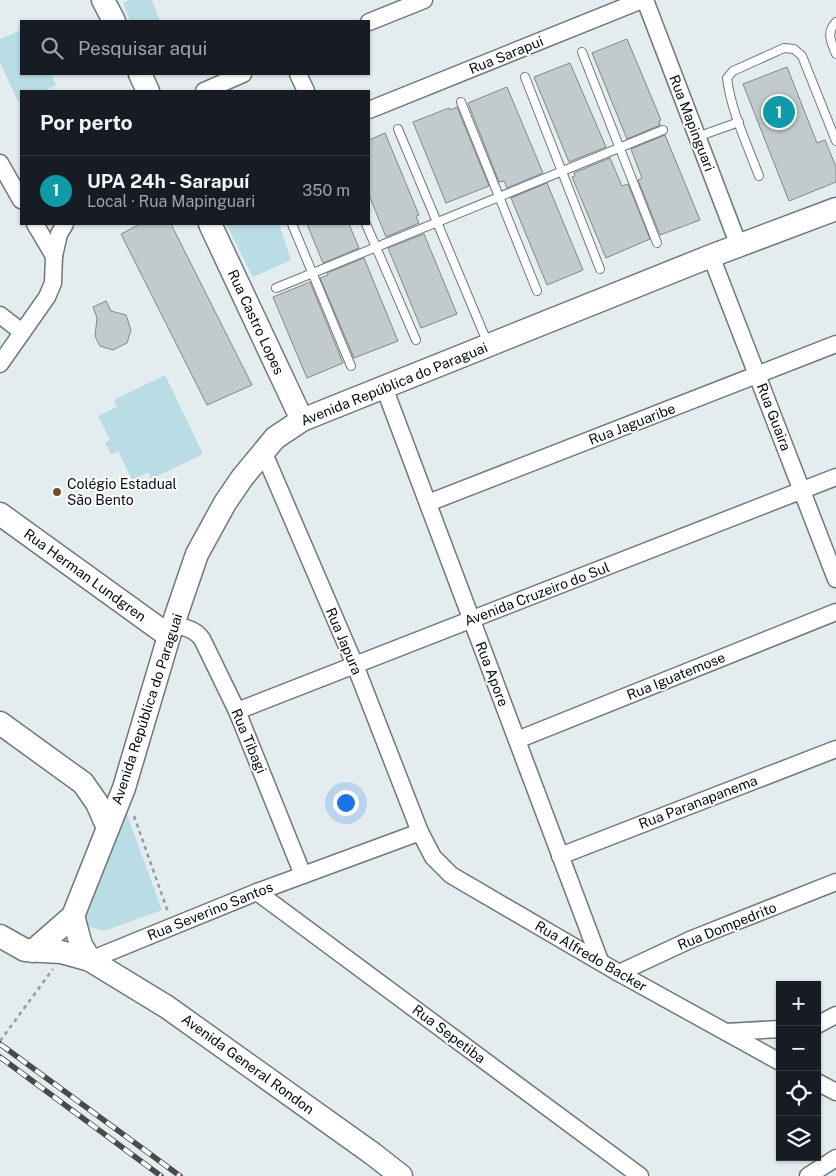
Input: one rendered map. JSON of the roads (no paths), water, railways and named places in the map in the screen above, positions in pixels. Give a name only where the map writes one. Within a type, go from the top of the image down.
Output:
[{"type":"main road","points":[[104,0],[114,20]]},
{"type":"main road","points":[[140,75],[148,90]]},
{"type":"main road","name":"Avenida República do Paraguai","points":[[33,951],[73,916],[125,783],[171,630],[197,554],[225,503],[263,451],[275,438],[302,420],[711,256],[836,208]]},
{"type":"main road","name":"Rua Castro Lopes","points":[[210,225],[302,420]]},
{"type":"main road","name":"Rua Herman Lundgren","points":[[0,514],[171,630]]},
{"type":"main road","points":[[0,723],[83,783],[98,803],[108,828]]},
{"type":"main road","points":[[83,783],[104,786],[125,783]]},
{"type":"main road","points":[[73,916],[81,945],[90,960]]},
{"type":"main road","points":[[0,936],[17,947],[33,951],[61,952],[90,960]]},
{"type":"main road","name":"Avenida General Rondon","points":[[90,960],[167,1007],[401,1176]]},
{"type":"street","points":[[370,22],[424,0]]},
{"type":"street","name":"Rua Sarapui","points":[[370,110],[644,0]]},
{"type":"street","name":"Rua Mapinguari","points":[[644,0],[739,246]]},
{"type":"street","points":[[206,90],[241,75]]},
{"type":"street","points":[[298,75],[306,90]]},
{"type":"street","points":[[0,163],[20,198]]},
{"type":"street","points":[[36,225],[54,256]]},
{"type":"street","points":[[0,364],[47,297],[53,283],[54,256],[59,234],[64,225]]},
{"type":"street","name":"Rua Guaira","points":[[711,256],[836,579]]},
{"type":"street","points":[[0,314],[22,332]]},
{"type":"street","name":"Rua Jaguaribe","points":[[428,503],[836,344]]},
{"type":"street","name":"Rua Apore","points":[[384,387],[600,961]]},
{"type":"street","name":"Rua Japura","points":[[263,451],[355,665],[420,832]]},
{"type":"street","name":"Avenida Cruzeiro do Sul","points":[[237,711],[836,477]]},
{"type":"street","name":"Rua Iguatemose","points":[[517,740],[836,612]]},
{"type":"street","name":"Rua Tibagi","points":[[171,630],[198,634],[237,711],[303,875]]},
{"type":"street","name":"Rua Paranapanema","points":[[560,856],[836,748]]},
{"type":"street","name":"Rua Severino Santos","points":[[90,960],[257,892],[420,832]]},
{"type":"street","name":"Rua Alfredo Backer","points":[[420,832],[433,856],[451,875],[619,973],[776,1060]]},
{"type":"street","name":"Rua Dompedrito","points":[[619,973],[692,939],[836,882]]},
{"type":"street","name":"Rua Sepetiba","points":[[257,892],[640,1176]]},
{"type":"street","points":[[821,1024],[836,1015]]},
{"type":"street","points":[[821,1026],[836,1027]]},
{"type":"street","points":[[726,1032],[776,1029]]},
{"type":"street","points":[[821,1084],[836,1092]]},
{"type":"street","points":[[808,1176],[836,1158]]},
{"type":"lane","points":[[836,22],[831,28],[830,38],[836,54]]},
{"type":"lane","points":[[759,176],[728,88],[727,78],[733,71],[784,48],[794,49],[802,56],[836,141]]},
{"type":"lane","points":[[582,52],[657,243]]},
{"type":"lane","points":[[525,77],[600,269]]},
{"type":"lane","points":[[461,102],[537,291]]},
{"type":"lane","points":[[698,137],[739,122]]},
{"type":"lane","points":[[398,129],[488,345]]},
{"type":"lane","points":[[276,288],[663,130]]},
{"type":"lane","points":[[292,225],[351,366]]},
{"type":"lane","points":[[366,225],[416,340]]},
{"type":"railway","points":[[0,1044],[180,1176]]},
{"type":"railway","points":[[0,1057],[161,1176]]},
{"type":"place","name":"UPA 24h - Sarapuí","points":[[779,112]]},
{"type":"place","name":"Colégio Estadual São Bento","points":[[57,492]]}]
